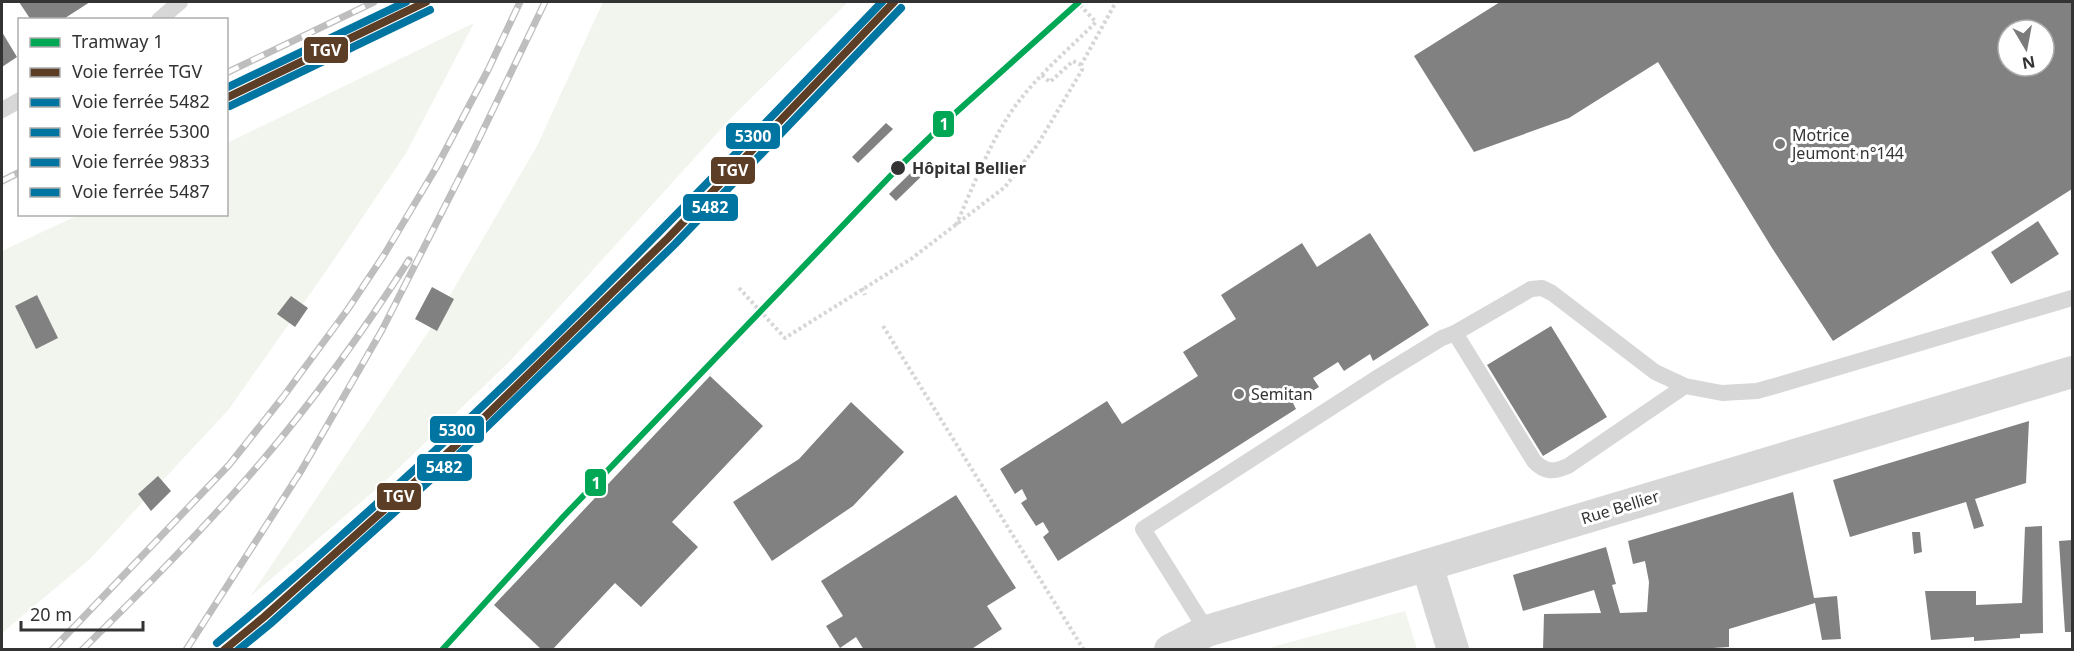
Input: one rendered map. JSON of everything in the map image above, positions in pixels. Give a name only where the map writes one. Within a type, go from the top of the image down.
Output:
[{"type":"street","name":"Rue Bellier","points":[[1170,650],[1207,631],[2073,372]]},
{"type":"street","points":[[1427,565],[1453,650]]},
{"type":"lane","points":[[161,18],[180,2]]},
{"type":"lane","points":[[2,110],[18,101]]},
{"type":"lane","points":[[1207,631],[1143,529],[1380,376],[1526,291],[1542,288],[1552,293],[1655,372],[1685,386],[1722,393],[1757,391],[2073,298]]},
{"type":"lane","points":[[1455,333],[1534,461],[1546,471],[1568,466],[1685,386]]},
{"type":"path","points":[[956,225],[1015,105],[1096,22],[1077,2]]},
{"type":"path","points":[[739,288],[785,338],[911,259],[956,225],[1005,187],[1022,166],[1061,108],[1116,2]]},
{"type":"path","points":[[1042,75],[1050,82],[1073,61],[1082,65]]},
{"type":"path","points":[[862,288],[865,295]]},
{"type":"path","points":[[883,326],[1084,650]]},
{"type":"shaded area","points":[[603,2],[848,2],[730,119],[511,360],[381,485],[250,597],[431,328],[537,146]]},
{"type":"shaded area","points":[[474,23],[406,153],[229,409],[89,560],[2,633],[2,251],[76,216],[228,216],[228,143]]},
{"type":"shaded area","points":[[1405,611],[1417,649],[1273,649],[1272,647]]},
{"type":"building","points":[[19,2],[90,2],[65,18],[30,18]]},
{"type":"building","points":[[1500,2],[2072,2],[2072,189],[1833,341],[1772,248],[1658,62],[1569,118],[1474,152],[1414,56]]},
{"type":"building","points":[[2,32],[17,57],[2,67]]},
{"type":"building","name":"Hôpital Bellier","points":[[886,123],[893,129],[858,163],[852,157]]},
{"type":"building","name":"Hôpital Bellier","points":[[924,160],[931,167],[896,201],[889,194]]},
{"type":"building","points":[[2038,221],[2059,254],[2011,284],[1991,252]]},
{"type":"building","name":"Semitan","points":[[1370,233],[1429,325],[1373,361],[1370,354],[1344,371],[1338,362],[1313,378],[1319,387],[1293,403],[1296,409],[1058,561],[1043,537],[1049,532],[1043,522],[1036,526],[1021,503],[1027,499],[1022,489],[1015,494],[1000,469],[1107,401],[1122,424],[1198,376],[1183,352],[1236,319],[1221,295],[1302,243],[1317,267]]},
{"type":"building","points":[[432,287],[454,299],[437,331],[415,319]]},
{"type":"building","points":[[37,295],[58,338],[36,349],[15,306]]},
{"type":"building","points":[[291,296],[308,308],[295,327],[277,314]]},
{"type":"building","points":[[1551,326],[1607,417],[1543,456],[1487,365]]},
{"type":"building","points":[[710,376],[763,426],[672,522],[698,547],[641,607],[615,583],[552,650],[542,650],[494,605]]},
{"type":"building","points":[[851,402],[904,452],[853,506],[772,561],[733,502],[799,459]]},
{"type":"building","points":[[2029,421],[2026,483],[1975,499],[1984,526],[1974,529],[1966,502],[1850,537],[1833,480]]},
{"type":"building","points":[[158,476],[171,491],[151,511],[138,494]]},
{"type":"building","points":[[1793,492],[1814,598],[1837,596],[1841,639],[1822,640],[1815,603],[1729,629],[1729,647],[1681,650],[1543,650],[1544,614],[1601,613],[1594,590],[1523,611],[1513,575],[1606,547],[1616,584],[1612,585],[1620,613],[1647,612],[1649,582],[1645,561],[1633,564],[1628,541]]},
{"type":"building","points":[[956,495],[1016,588],[987,606],[1002,629],[970,650],[864,650],[856,637],[840,648],[826,626],[843,616],[821,581]]},
{"type":"building","points":[[2042,526],[2043,633],[2020,634],[2020,638],[1974,641],[1974,637],[1931,640],[1925,591],[1976,591],[1976,605],[2022,603],[2025,527]]},
{"type":"building","points":[[1912,532],[1920,532],[1922,552],[1914,554]]},
{"type":"building","points":[[2072,540],[2072,632],[2065,632],[2059,541]]},
{"type":"railway","points":[[228,72],[374,2]]},
{"type":"railway","points":[[52,650],[229,465],[348,309],[384,255],[436,168],[488,70],[520,2]]},
{"type":"railway","points":[[186,650],[301,471],[382,330],[474,149],[545,2]]},
{"type":"railway","points":[[2,181],[18,173]]},
{"type":"railway","points":[[82,650],[196,534],[261,462],[338,364],[409,260]]},
{"type":"tram line","name":"1","points":[[442,650],[563,517],[898,168],[952,116],[1079,2]]},
{"type":"rail line","name":"5487","points":[[228,87],[406,2]]},
{"type":"rail line","name":"TGV","points":[[228,97],[426,2]]},
{"type":"rail line","name":"5300","points":[[217,643],[326,550],[562,330],[882,2]]},
{"type":"rail line","name":"TGV","points":[[224,650],[452,449],[668,238],[894,2]]},
{"type":"rail line","name":"5482","points":[[238,650],[458,455],[675,244],[901,8]]},
{"type":"rail line","name":"9833","points":[[230,106],[430,10]]},
{"type":"place","name":"Motrice Jeumont n°144","points":[[1780,144]]},
{"type":"place","name":"Hôpital Bellier","points":[[898,168]]},
{"type":"place","name":"Semitan","points":[[1239,394]]}]
